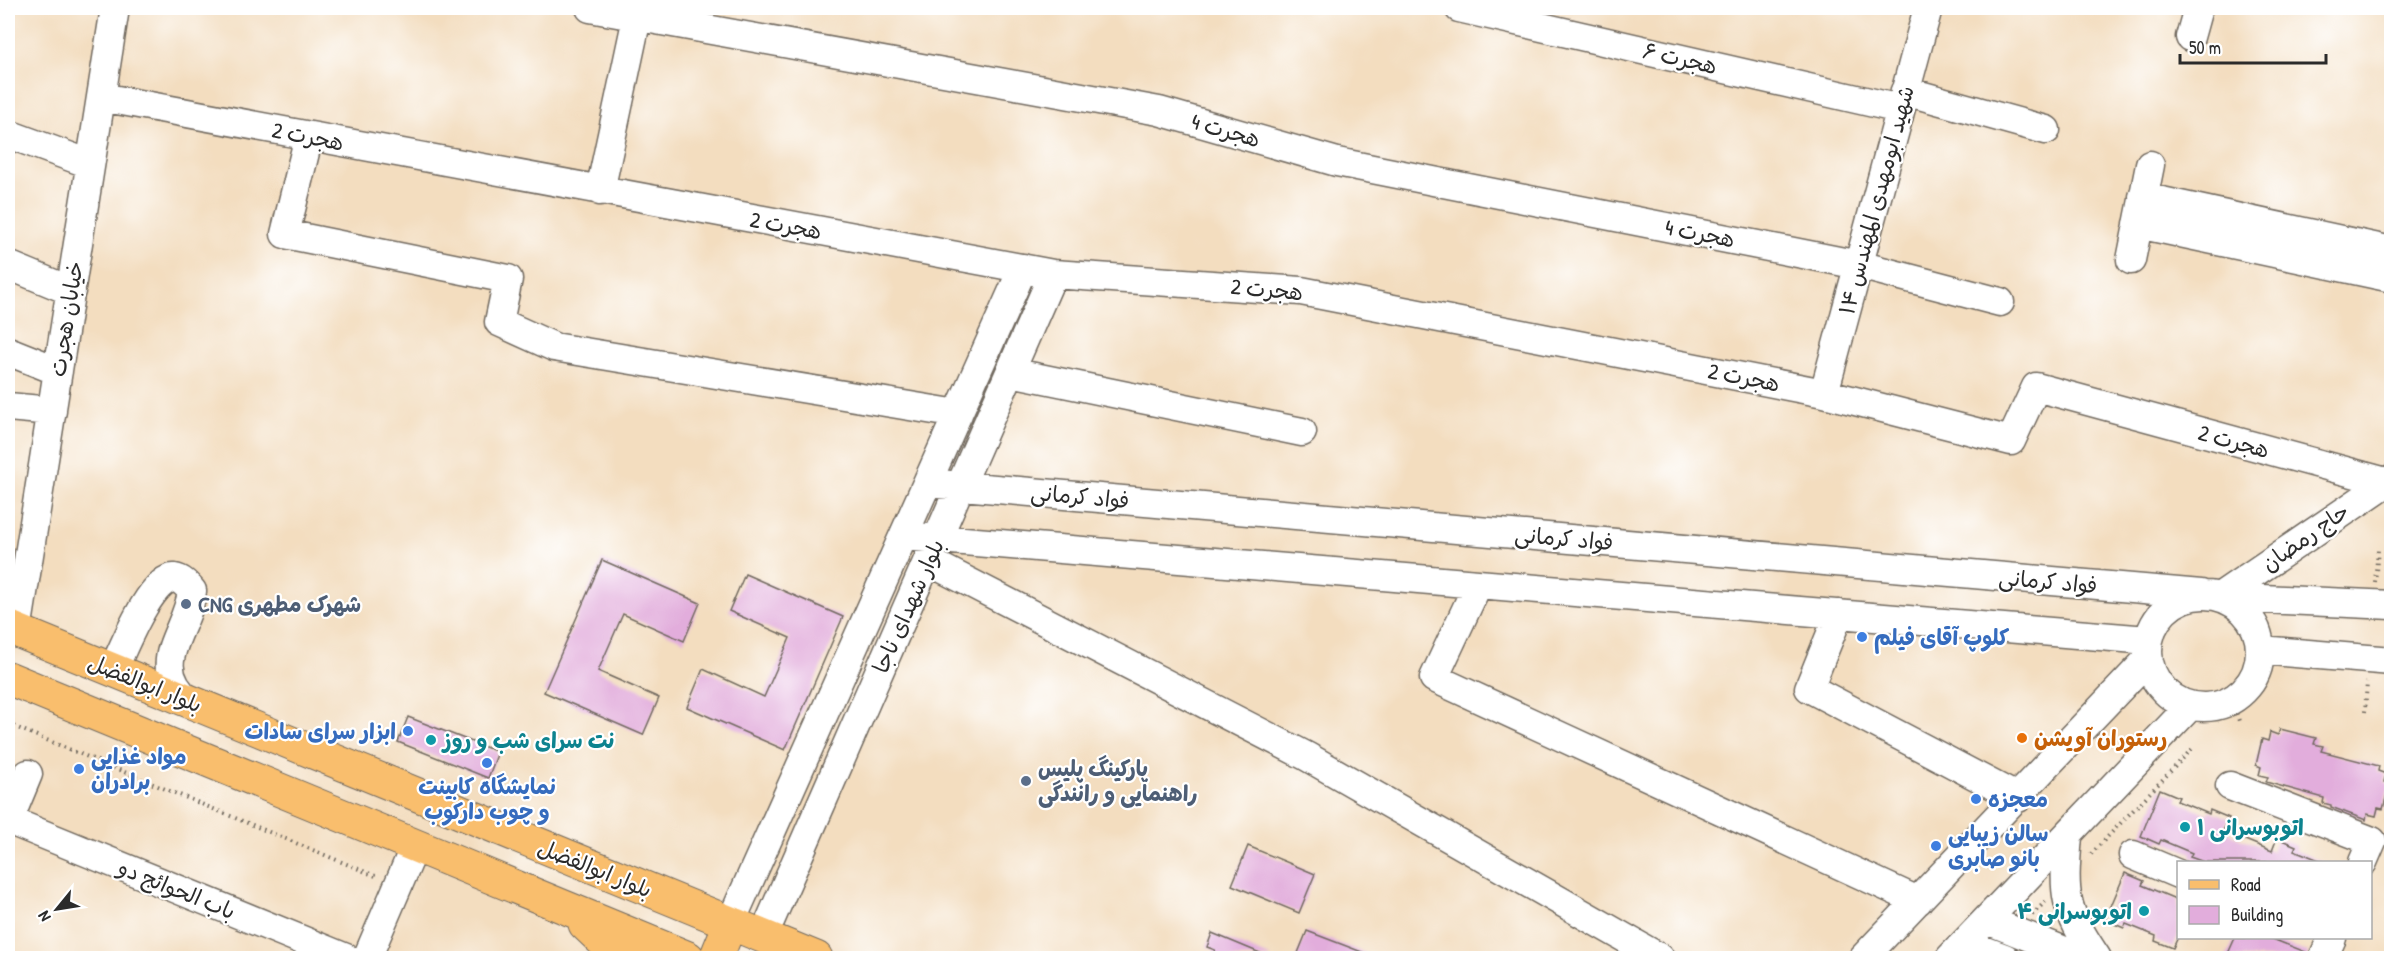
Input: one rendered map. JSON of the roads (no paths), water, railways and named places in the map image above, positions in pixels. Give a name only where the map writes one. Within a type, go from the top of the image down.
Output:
[{"type":"main road","name":"بلوار ابوالفضل","points":[[12,629],[730,924],[758,948],[816,958]]},
{"type":"main road","points":[[8,678],[688,958]]},
{"type":"main road","points":[[571,910],[621,958]]},
{"type":"main road","points":[[716,958],[730,924]]},
{"type":"street","name":"خیابان هجرت","points":[[12,629],[52,411],[115,8]]},
{"type":"street","name":"هجرت 4","points":[[590,8],[638,12],[1159,111],[1337,162],[1858,265],[2000,302]]},
{"type":"street","name":"هجرت ۶","points":[[1459,8],[2046,130]]},
{"type":"street","name":"شهید ابومهدی المهندس ۱۴","points":[[1824,393],[1928,8]]},
{"type":"street","points":[[2190,37],[2198,8]]},
{"type":"street","points":[[600,191],[638,12]]},
{"type":"street","name":"هجرت 2","points":[[101,98],[1053,274],[1301,291],[1824,393],[2011,441],[2036,387],[2389,480]]},
{"type":"street","points":[[8,134],[90,164]]},
{"type":"street","points":[[309,136],[285,234],[508,279],[499,322],[554,347],[958,414]]},
{"type":"street","points":[[2131,260],[2150,165]]},
{"type":"street","points":[[2141,211],[2391,251]]},
{"type":"street","points":[[2177,218],[2391,278]]},
{"type":"street","points":[[8,265],[71,291]]},
{"type":"street","name":"بلوار شهدای ناجا","points":[[730,924],[1023,268]]},
{"type":"street","name":"بلوار شهدای ناجا","points":[[758,948],[1053,274]]},
{"type":"street","points":[[8,351],[58,371]]},
{"type":"street","points":[[1010,372],[1302,432]]},
{"type":"street","points":[[8,407],[52,411]]},
{"type":"street","name":"حاج رمضان","points":[[2210,596],[2389,480]]},
{"type":"street","name":"فواد کرمانی","points":[[927,483],[2210,596],[2383,604]]},
{"type":"street","points":[[904,536],[1305,756],[1660,958]]},
{"type":"street","points":[[932,550],[1478,584],[1839,614],[2148,650]]},
{"type":"street","points":[[108,668],[117,661],[150,597],[165,581],[173,578],[186,583],[192,591],[191,600],[175,637],[170,658],[172,678],[177,691],[190,702]]},
{"type":"street","points":[[1478,584],[1434,678],[1918,901]]},
{"type":"street","points":[[2210,596],[2240,608],[2248,616],[2259,638],[2259,662],[2249,685],[2232,702],[2211,707],[2190,706],[2177,701],[2158,684],[2148,650],[2152,628],[2166,608],[2183,599],[2210,596]]},
{"type":"street","points":[[1839,614],[1809,688],[2018,798]]},
{"type":"street","points":[[1863,958],[2018,798],[2148,650]]},
{"type":"street","points":[[2260,650],[2380,660]]},
{"type":"street","points":[[1958,951],[2190,706]]},
{"type":"street","points":[[8,820],[27,774]]},
{"type":"street","points":[[2230,786],[2372,841],[2363,861]]},
{"type":"street","name":"باب الحوائج دو","points":[[8,820],[346,958]]},
{"type":"street","points":[[2068,836],[2064,882],[2066,899],[2077,928],[2097,958]]},
{"type":"street","points":[[367,958],[415,846]]},
{"type":"street","points":[[2133,855],[2177,874]]},
{"type":"street","points":[[1987,920],[2067,957]]},
{"type":"street","points":[[2323,958],[2332,939]]},
{"type":"street","points":[[1958,951],[2005,958]]},
{"type":"place","name":"CNG شهرک مطهری","points":[[186,604]]},
{"type":"place","name":"کلوپ آقای فیلم","points":[[1862,637]]},
{"type":"place","name":"ابزار سرای سادات","points":[[408,731]]},
{"type":"place","name":"رستوران آویشن","points":[[2022,738]]},
{"type":"place","name":"نت سرای شب و روز","points":[[431,740]]},
{"type":"place","name":"نمایشگاه کابینت و چوب دارکوب","points":[[487,763]]},
{"type":"place","name":"مواد غذایی برادران","points":[[79,769]]},
{"type":"place","name":"پارکینگ پلیس راهنمایی و رانندگی","points":[[1026,781]]},
{"type":"place","name":"معجزه","points":[[1976,799]]},
{"type":"place","name":"اتوبوسرانی ۱","points":[[2185,827]]},
{"type":"place","name":"سالن زیبایی بانو صابری","points":[[1936,846]]},
{"type":"place","name":"اتوبوسرانی ۴","points":[[2144,911]]}]
